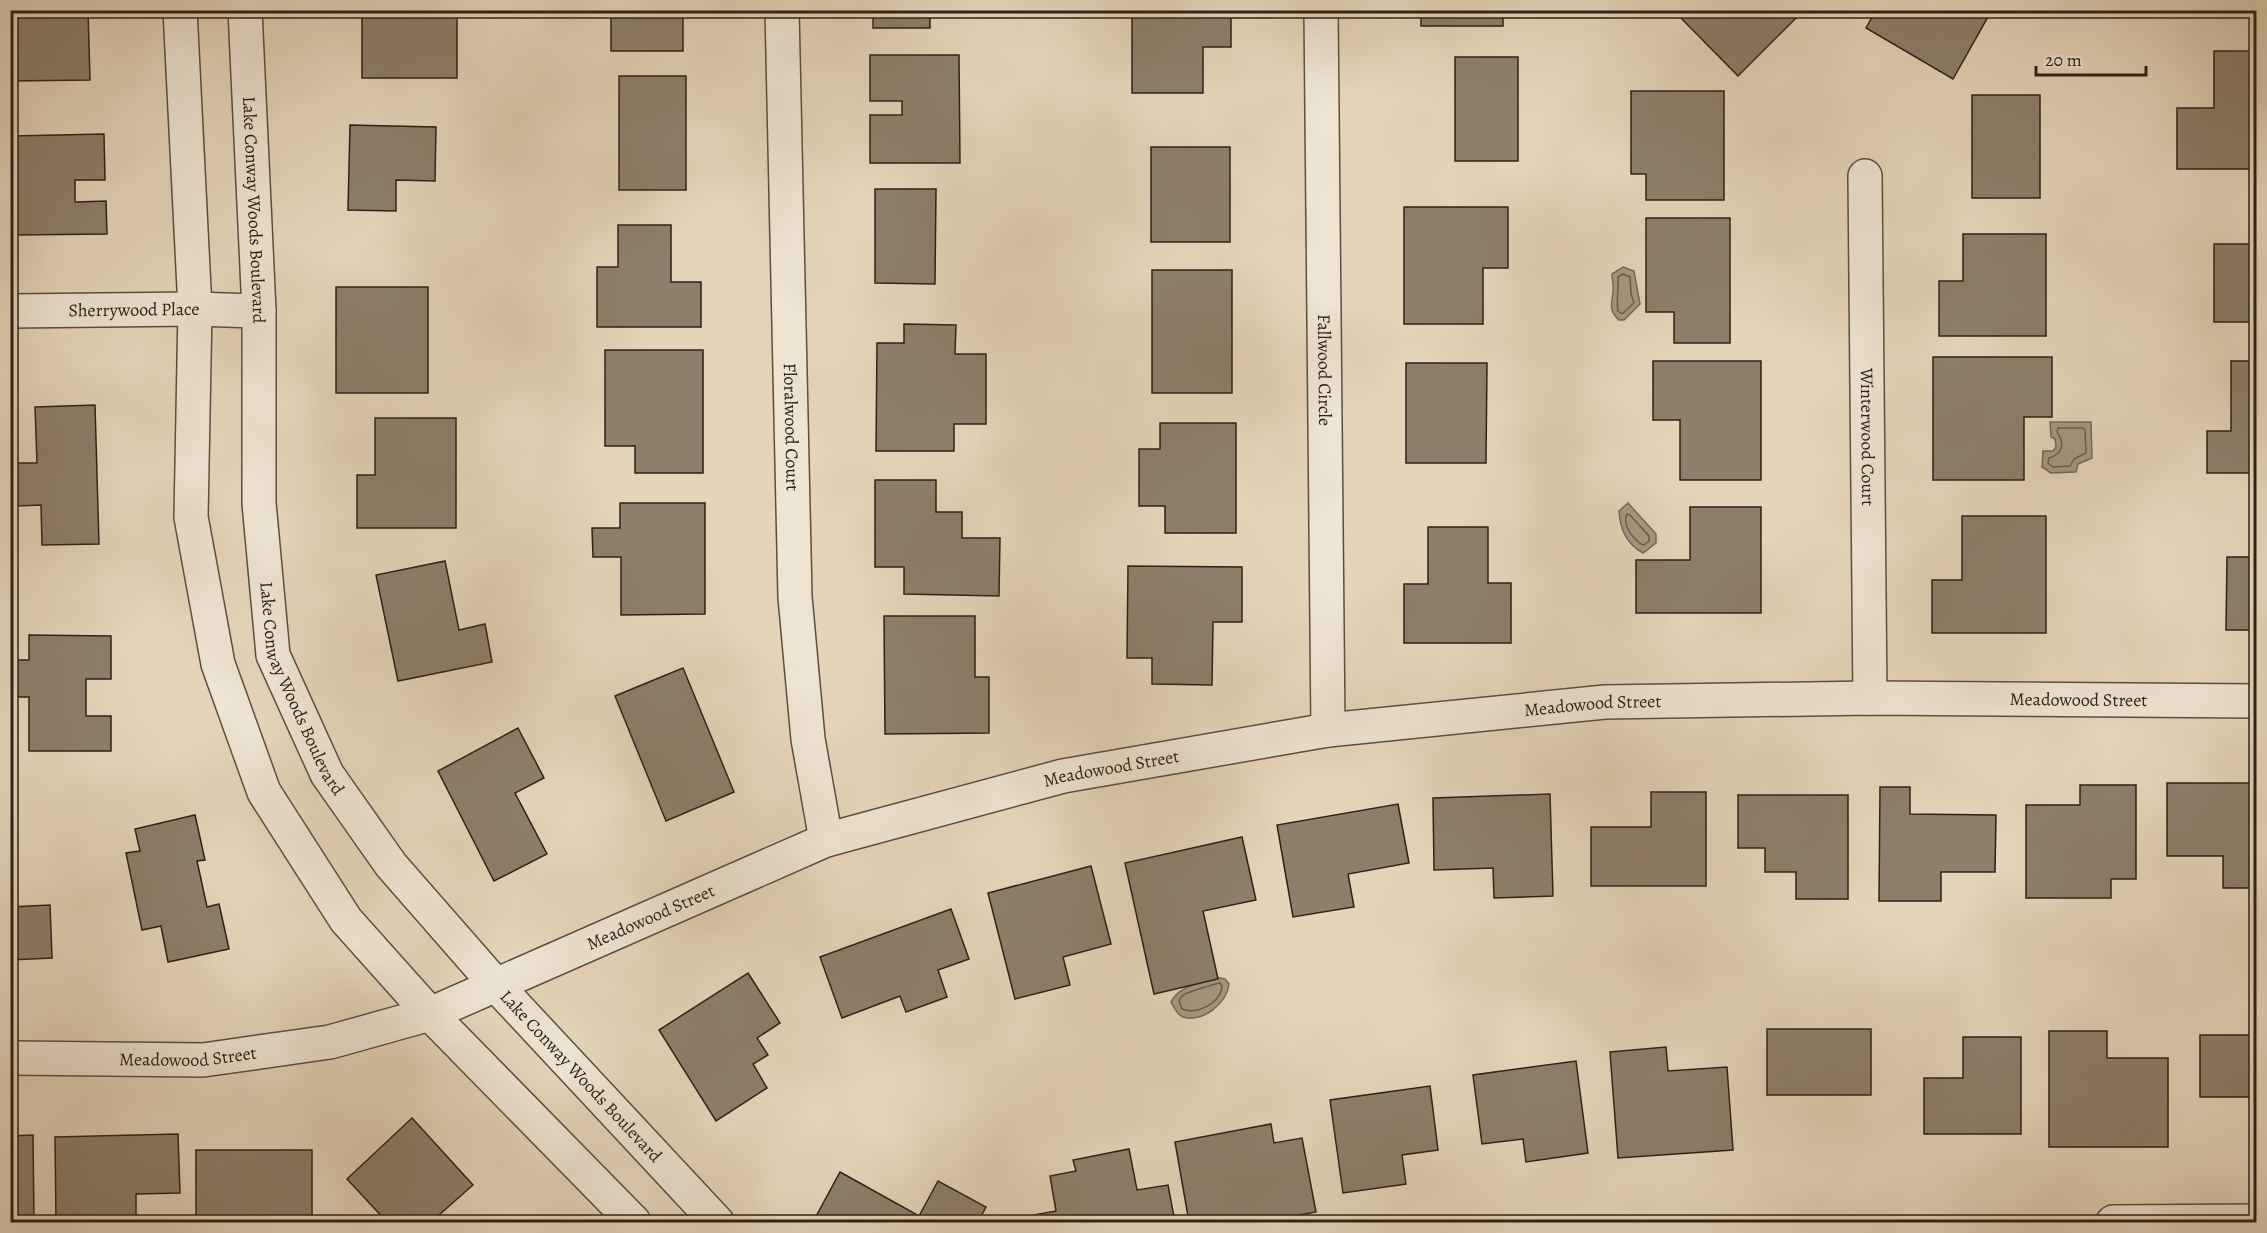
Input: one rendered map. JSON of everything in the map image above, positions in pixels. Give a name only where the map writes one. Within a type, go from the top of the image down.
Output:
[{"type":"street","points":[[180,10],[195,309],[190,517],[218,664],[264,792],[346,920],[430,1014],[634,1222]]},
{"type":"street","name":"Lake Conway Woods Boulevard","points":[[245,10],[259,311],[259,503],[273,655],[327,774],[391,865],[496,985],[717,1222]]},
{"type":"street","name":"Floralwood Court","points":[[782,10],[795,597],[808,739],[826,840]]},
{"type":"street","name":"Fallwood Circle","points":[[1321,10],[1328,730]]},
{"type":"street","name":"Winterwood Court","points":[[1865,176],[1870,698]]},
{"type":"street","name":"Sherrywood Place","points":[[10,311],[195,309],[259,311]]},
{"type":"street","name":"Meadowood Street","points":[[10,1058],[203,1060],[330,1042],[430,1014],[826,840],[1063,776],[1328,730],[1605,702],[1870,698],[2256,701]]},
{"type":"street","points":[[2113,1222],[2256,1221]]},
{"type":"water","points":[[1623,267],[1634,271],[1640,304],[1624,320],[1619,320],[1613,313],[1612,307],[1612,274]]},
{"type":"water","points":[[2050,422],[2091,422],[2092,458],[2078,464],[2076,472],[2051,473],[2042,467],[2043,451],[2053,451],[2056,447],[2055,439],[2051,437]]},
{"type":"water","points":[[1628,503],[1656,534],[1656,543],[1643,553],[1628,541],[1621,524],[1619,511]]},
{"type":"water","points":[[1215,977],[1225,979],[1229,984],[1219,1004],[1213,1010],[1198,1017],[1179,1015],[1171,1002],[1175,996],[1184,989]]},
{"type":"building","points":[[10,10],[88,10],[90,80],[10,81]]},
{"type":"building","points":[[362,10],[457,10],[457,78],[362,78]]},
{"type":"building","points":[[611,10],[683,10],[683,51],[611,51]]},
{"type":"building","points":[[873,10],[930,10],[930,28],[873,28]]},
{"type":"building","points":[[1132,10],[1231,10],[1231,47],[1203,47],[1203,93],[1132,93]]},
{"type":"building","points":[[1421,10],[1503,10],[1503,26],[1421,26]]},
{"type":"building","points":[[1679,10],[1804,10],[1738,76],[1676,13]]},
{"type":"building","points":[[1876,10],[1981,10],[1989,15],[1953,79],[1866,28]]},
{"type":"building","points":[[2214,51],[2256,51],[2256,169],[2177,169],[2177,108],[2214,108]]},
{"type":"building","points":[[870,55],[959,55],[960,163],[870,163],[870,115],[902,115],[902,101],[870,101]]},
{"type":"building","points":[[1455,57],[1518,57],[1518,161],[1455,161]]},
{"type":"building","points":[[619,76],[686,76],[686,190],[619,190]]},
{"type":"building","points":[[1631,91],[1724,91],[1724,200],[1646,200],[1646,174],[1631,174]]},
{"type":"building","points":[[1972,95],[2040,95],[2040,198],[1972,198]]},
{"type":"building","points":[[350,125],[436,127],[435,181],[396,180],[396,211],[348,210]]},
{"type":"building","points":[[104,134],[105,180],[75,180],[75,202],[106,201],[107,234],[15,235],[13,136]]},
{"type":"building","points":[[1151,147],[1230,147],[1230,242],[1151,242]]},
{"type":"building","points":[[875,189],[936,189],[935,284],[875,283]]},
{"type":"building","points":[[1404,207],[1508,207],[1508,268],[1483,268],[1483,324],[1404,324]]},
{"type":"building","points":[[1646,218],[1730,218],[1730,343],[1674,343],[1674,312],[1646,312]]},
{"type":"building","points":[[618,225],[671,225],[671,282],[701,282],[701,327],[597,327],[597,267],[618,267]]},
{"type":"building","points":[[1963,234],[2046,234],[2046,336],[1939,336],[1939,281],[1963,281]]},
{"type":"building","points":[[2214,244],[2256,244],[2256,322],[2214,322]]},
{"type":"building","points":[[1152,270],[1232,270],[1232,393],[1152,393]]},
{"type":"building","points":[[336,287],[428,287],[428,393],[336,393]]},
{"type":"building","points":[[904,324],[956,325],[955,354],[986,354],[986,424],[954,424],[954,451],[876,451],[877,343],[904,343]]},
{"type":"building","points":[[605,350],[703,350],[703,473],[635,473],[635,446],[605,446]]},
{"type":"building","points":[[1933,357],[2052,357],[2052,417],[2024,417],[2024,480],[1933,480]]},
{"type":"building","points":[[1653,361],[1761,361],[1761,480],[1680,480],[1680,420],[1653,420]]},
{"type":"building","points":[[2231,361],[2256,361],[2256,473],[2207,473],[2207,431],[2231,431]]},
{"type":"building","points":[[1406,363],[1487,363],[1486,463],[1406,463]]},
{"type":"building","points":[[95,405],[99,544],[42,545],[41,505],[17,506],[15,463],[37,463],[35,407]]},
{"type":"building","points":[[375,418],[456,418],[456,528],[357,528],[357,475],[375,475]]},
{"type":"building","points":[[1160,423],[1236,423],[1236,533],[1165,533],[1165,506],[1139,506],[1139,449],[1160,449]]},
{"type":"building","points":[[875,480],[936,480],[936,512],[962,512],[962,538],[1000,538],[999,596],[904,594],[904,567],[875,567]]},
{"type":"building","points":[[620,503],[705,503],[705,614],[621,615],[621,557],[593,557],[592,528],[620,528]]},
{"type":"building","points":[[1690,507],[1761,507],[1761,613],[1636,613],[1636,560],[1690,560]]},
{"type":"building","points":[[1962,516],[2046,516],[2046,633],[1932,633],[1932,580],[1962,580]]},
{"type":"building","points":[[1428,527],[1488,527],[1488,583],[1511,583],[1511,643],[1404,643],[1404,584],[1428,584]]},
{"type":"building","points":[[2227,557],[2256,557],[2256,630],[2226,630]]},
{"type":"building","points":[[445,561],[459,630],[485,624],[492,662],[398,681],[376,575]]},
{"type":"building","points":[[1128,566],[1242,567],[1242,622],[1213,622],[1212,685],[1152,684],[1152,658],[1127,658]]},
{"type":"building","points":[[884,616],[975,616],[975,677],[989,677],[989,733],[885,734]]},
{"type":"building","points":[[29,635],[111,636],[111,679],[86,679],[86,716],[111,716],[111,751],[29,751],[29,697],[10,697],[10,660],[29,660]]},
{"type":"building","points":[[683,668],[734,792],[666,821],[615,696]]},
{"type":"building","points":[[518,728],[544,778],[515,793],[547,854],[494,881],[438,771]]},
{"type":"building","points":[[2167,783],[2256,783],[2256,888],[2223,888],[2223,856],[2167,856]]},
{"type":"building","points":[[2080,785],[2136,785],[2136,879],[2111,879],[2111,898],[2026,898],[2026,805],[2080,805]]},
{"type":"building","points":[[1880,787],[1910,787],[1910,814],[1996,815],[1995,872],[1941,872],[1941,901],[1879,901]]},
{"type":"building","points":[[1651,792],[1706,792],[1706,886],[1591,886],[1591,827],[1651,827]]},
{"type":"building","points":[[1550,794],[1553,896],[1494,898],[1493,868],[1434,870],[1433,798]]},
{"type":"building","points":[[1738,795],[1848,795],[1848,899],[1796,899],[1796,872],[1765,872],[1765,848],[1738,848]]},
{"type":"building","points":[[1398,804],[1409,863],[1348,874],[1354,907],[1293,917],[1277,825]]},
{"type":"building","points":[[195,815],[205,860],[197,861],[207,907],[219,904],[229,949],[168,962],[161,926],[142,930],[126,853],[140,851],[135,829]]},
{"type":"building","points":[[1242,837],[1256,900],[1203,911],[1218,979],[1154,994],[1125,863]]},
{"type":"building","points":[[1091,866],[1111,944],[1063,957],[1070,985],[1015,999],[988,893]]},
{"type":"building","points":[[50,905],[52,958],[10,960],[10,907]]},
{"type":"building","points":[[951,909],[969,959],[938,970],[947,997],[906,1012],[900,996],[842,1018],[820,957]]},
{"type":"building","points":[[748,973],[780,1023],[757,1038],[768,1055],[753,1064],[767,1088],[716,1121],[659,1030]]},
{"type":"building","points":[[1767,1029],[1871,1029],[1871,1095],[1767,1095]]},
{"type":"building","points":[[2049,1031],[2107,1031],[2107,1058],[2168,1058],[2168,1147],[2049,1147]]},
{"type":"building","points":[[2200,1035],[2256,1035],[2256,1097],[2200,1097]]},
{"type":"building","points":[[1963,1037],[2021,1037],[2021,1134],[1924,1134],[1924,1078],[1963,1078]]},
{"type":"building","points":[[1666,1047],[1668,1071],[1727,1067],[1733,1150],[1618,1158],[1610,1052]]},
{"type":"building","points":[[1576,1061],[1588,1153],[1526,1162],[1523,1139],[1482,1144],[1473,1075]]},
{"type":"building","points":[[1430,1086],[1438,1150],[1402,1155],[1406,1184],[1343,1193],[1330,1100]]},
{"type":"building","points":[[412,1118],[473,1185],[431,1222],[387,1222],[347,1179]]},
{"type":"building","points":[[1271,1124],[1274,1143],[1302,1138],[1316,1212],[1260,1222],[1189,1222],[1175,1142]]},
{"type":"building","points":[[178,1134],[180,1193],[136,1194],[136,1222],[56,1222],[55,1137]]},
{"type":"building","points":[[33,1135],[34,1222],[10,1222],[10,1136]]},
{"type":"building","points":[[1129,1149],[1137,1190],[1168,1185],[1175,1222],[1029,1222],[1028,1216],[1056,1211],[1050,1176],[1076,1171],[1073,1160]]},
{"type":"building","points":[[196,1150],[312,1150],[312,1222],[196,1222]]},
{"type":"building","points":[[840,1172],[919,1216],[938,1181],[986,1207],[978,1222],[813,1222]]}]
